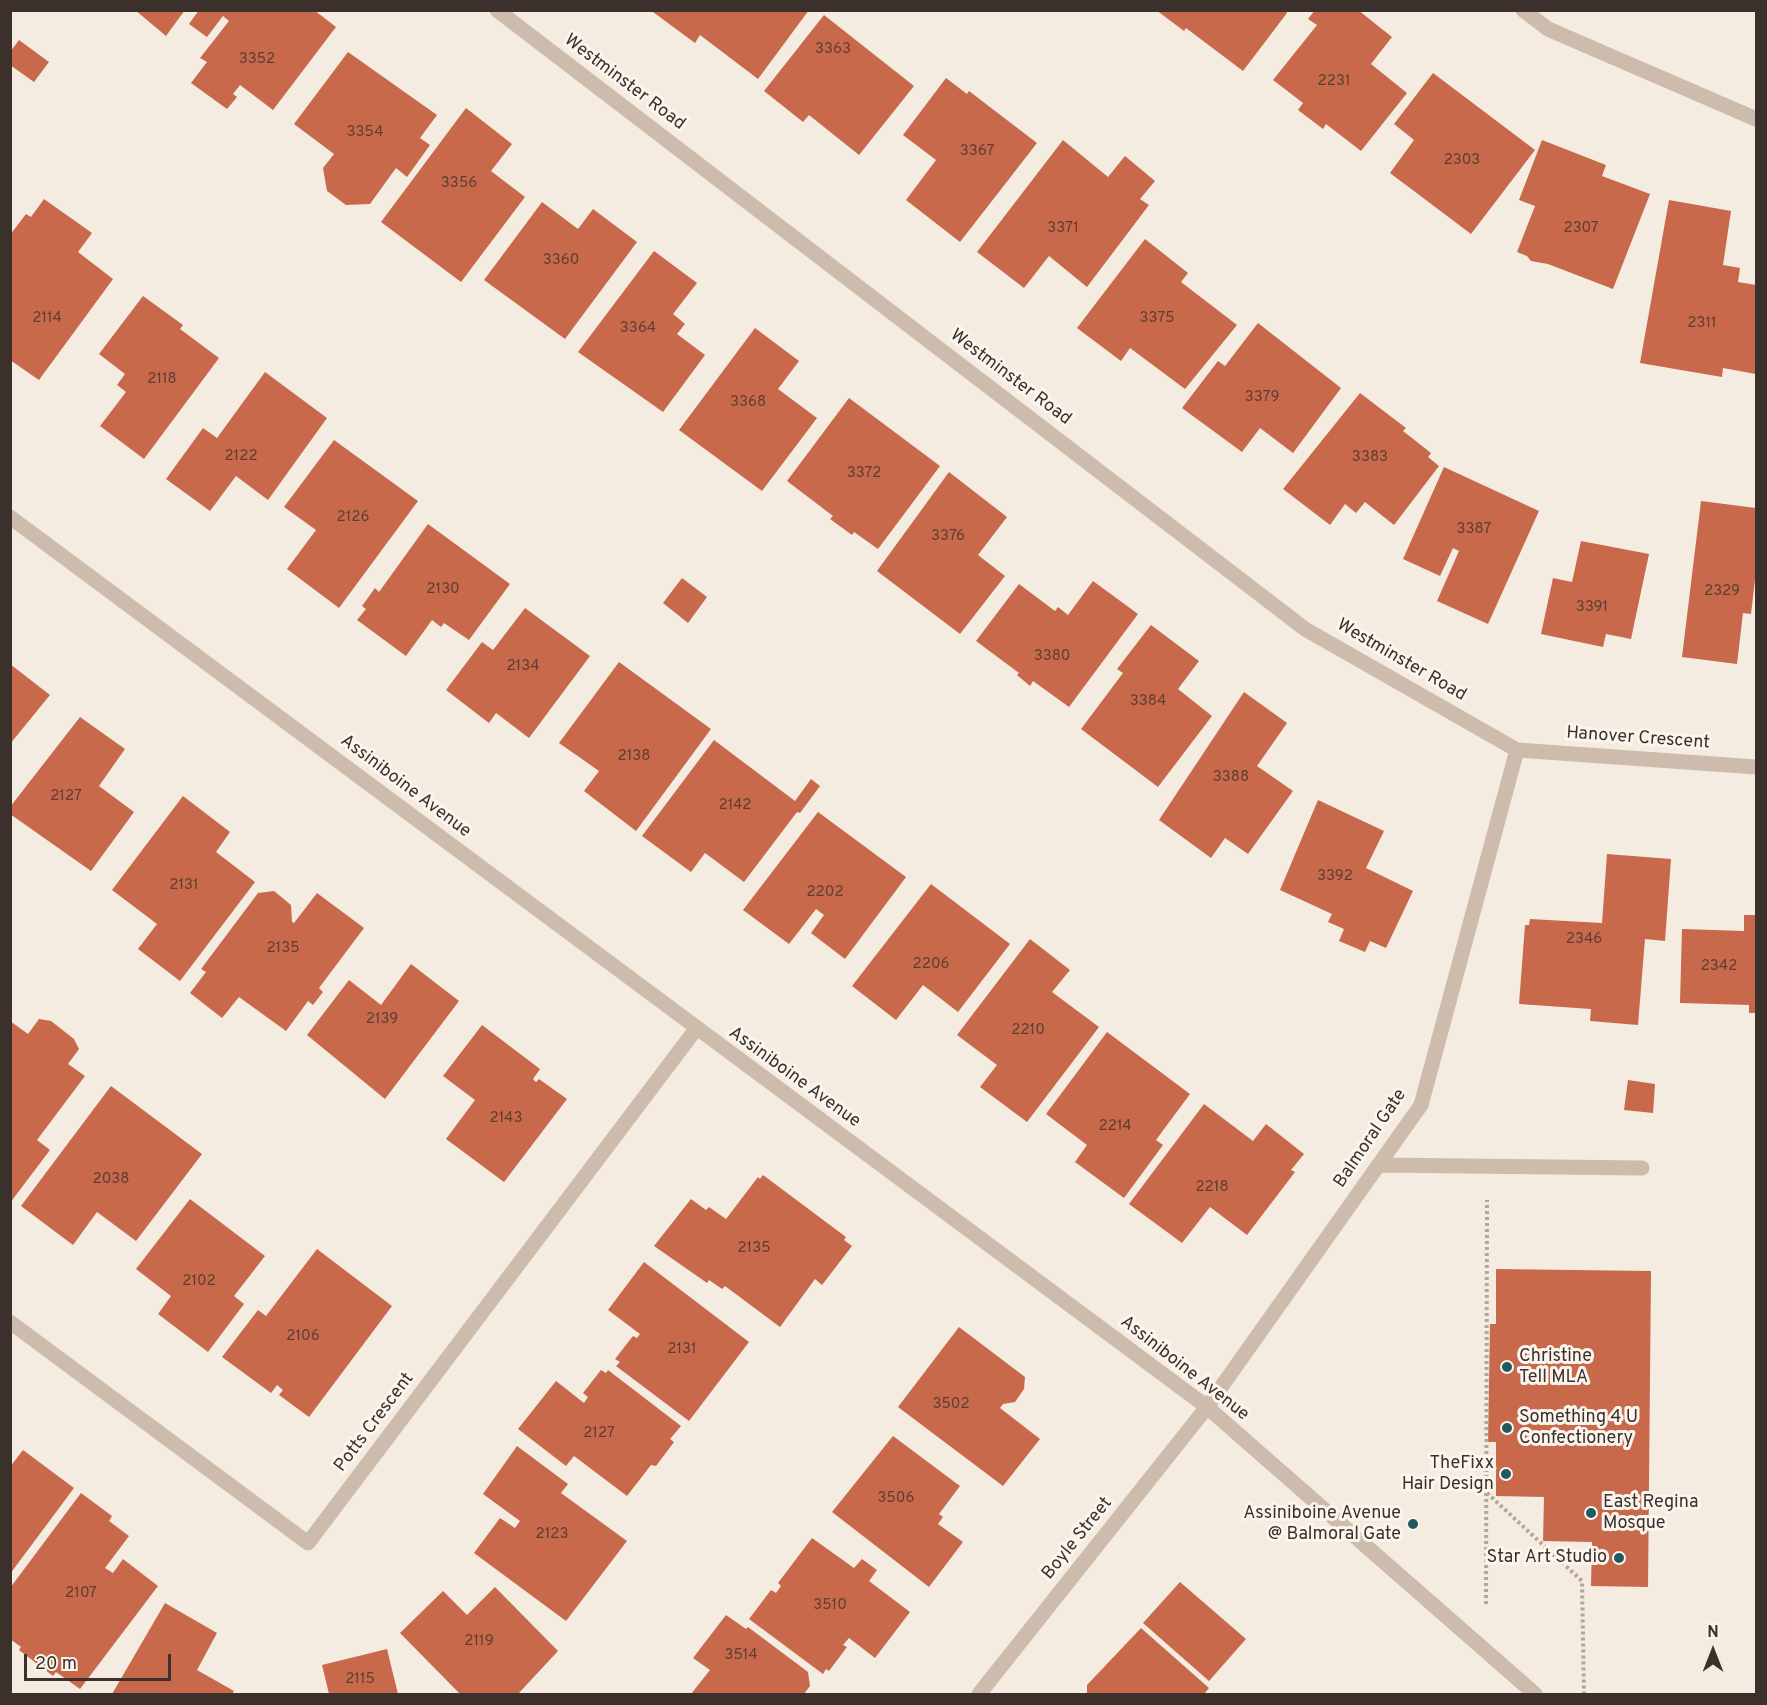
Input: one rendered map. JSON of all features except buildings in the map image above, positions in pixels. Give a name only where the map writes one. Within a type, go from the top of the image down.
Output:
[{"type":"street","name":"Westminster Road","points":[[497,10],[1305,629],[1517,750]]},
{"type":"street","points":[[1523,10],[1548,29],[1756,119]]},
{"type":"street","name":"Assiniboine Avenue","points":[[10,517],[1207,1407],[1535,1695]]},
{"type":"street","name":"Hanover Crescent","points":[[1517,750],[1756,767]]},
{"type":"street","name":"Balmoral Gate","points":[[1207,1407],[1421,1105],[1517,750]]},
{"type":"street","name":"Potts Crescent","points":[[10,1322],[309,1543],[696,1029]]},
{"type":"street","points":[[1379,1165],[1642,1168]]},
{"type":"street","name":"Boyle Street","points":[[979,1695],[1207,1407]]},
{"type":"path","points":[[1485,1652],[1487,1167]]},
{"type":"path","points":[[1486,1492],[1582,1581],[1584,1695]]},
{"type":"place","name":"Christine Tell MLA","points":[[1507,1367]]},
{"type":"place","name":"Something 4 U Confectionery","points":[[1507,1428]]},
{"type":"place","name":"TheFixx Hair Design","points":[[1506,1474]]},
{"type":"place","name":"East Regina Mosque","points":[[1591,1513]]},
{"type":"place","name":"Assiniboine Avenue @ Balmoral Gate","points":[[1413,1524]]},
{"type":"place","name":"Star Art Studio","points":[[1619,1558]]}]
